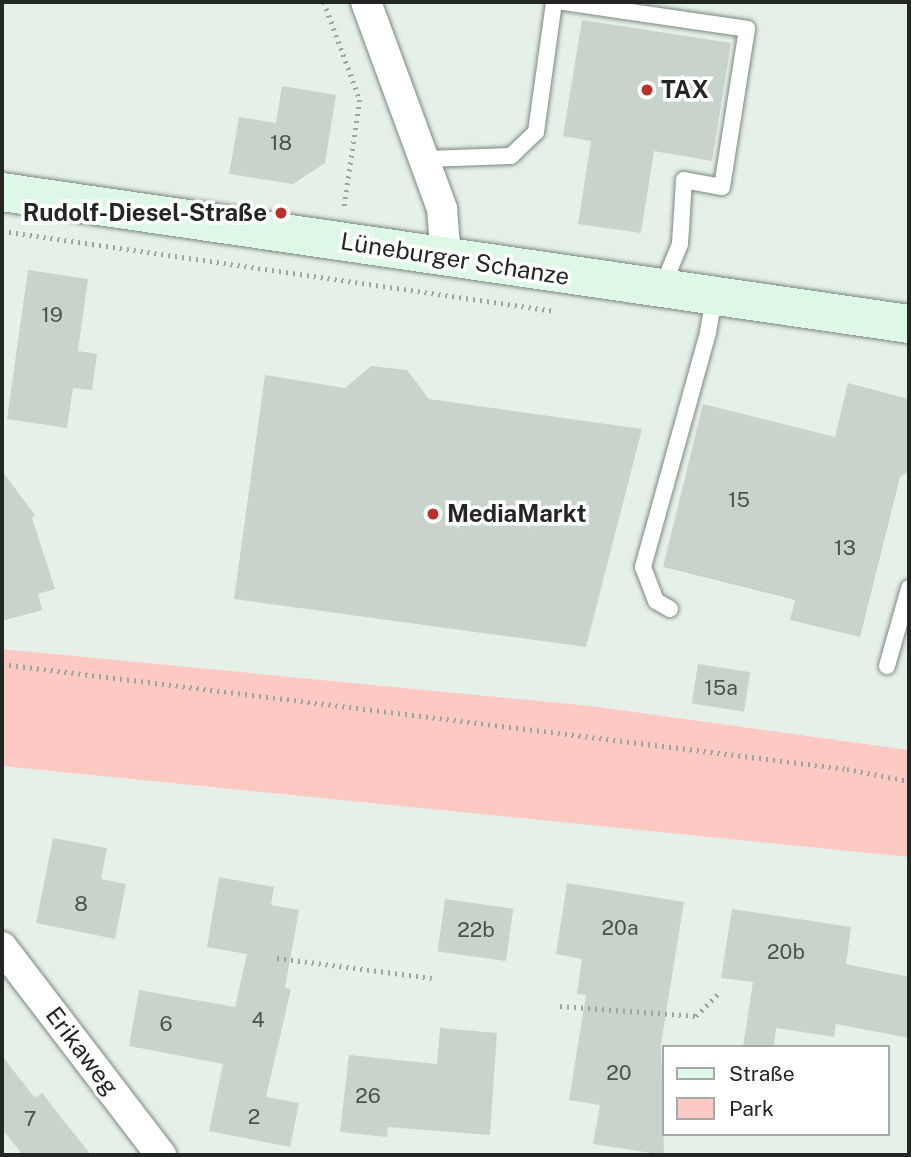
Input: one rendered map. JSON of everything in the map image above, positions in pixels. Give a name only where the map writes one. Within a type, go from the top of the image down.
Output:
[{"type":"street","points":[[366,2],[426,159],[442,209],[446,259]]},
{"type":"street","name":"Lüneburger Schanze","points":[[2,192],[446,259],[909,324]]},
{"type":"street","name":"Erikaweg","points":[[2,947],[161,1155]]},
{"type":"lane","points":[[426,159],[512,156],[536,132],[554,2]]},
{"type":"lane","points":[[563,2],[747,29],[722,187],[684,180],[680,244],[661,290]]},
{"type":"lane","points":[[670,610],[656,601],[643,567],[708,332],[714,298]]},
{"type":"lane","points":[[887,666],[909,588]]},
{"type":"path","points":[[324,2],[360,100],[333,282]]},
{"type":"path","points":[[2,231],[333,282],[563,312]]},
{"type":"path","points":[[2,664],[847,769],[909,781]]},
{"type":"path","points":[[277,958],[432,978]]},
{"type":"path","points":[[560,1006],[696,1016],[719,993]]},
{"type":"green space","points":[[2,649],[591,706],[909,750],[909,857],[2,766]]},
{"type":"building","name":"TAX","points":[[582,20],[731,43],[712,161],[654,151],[641,233],[578,224],[591,141],[563,136]]},
{"type":"building","points":[[282,86],[336,95],[325,163],[293,184],[229,174],[239,117],[276,123]]},
{"type":"building","points":[[28,270],[88,279],[78,351],[97,354],[92,390],[73,388],[67,428],[7,419]]},
{"type":"building","name":"MediaMarkt","points":[[371,366],[407,370],[429,399],[642,429],[586,647],[234,599],[265,375],[345,388]]},
{"type":"building","points":[[848,383],[909,399],[909,471],[900,477],[860,637],[790,620],[795,600],[663,567],[703,404],[835,437]]},
{"type":"building","points":[[2,471],[35,515],[32,518],[55,589],[38,594],[42,610],[2,621]]},
{"type":"building","points":[[698,664],[750,672],[744,712],[692,704]]},
{"type":"building","points":[[53,838],[107,848],[101,879],[126,884],[115,939],[36,923]]},
{"type":"building","points":[[219,877],[274,887],[271,905],[299,910],[285,988],[291,989],[266,1097],[299,1103],[290,1147],[209,1131],[223,1064],[129,1046],[139,990],[235,1007],[247,954],[207,947]]},
{"type":"building","points":[[567,883],[684,902],[661,1044],[664,1155],[593,1144],[600,1105],[569,1100],[586,995],[577,994],[582,959],[556,954]]},
{"type":"building","points":[[445,899],[513,909],[506,961],[438,951]]},
{"type":"building","points":[[732,909],[851,927],[846,964],[909,977],[909,1038],[836,1024],[834,1037],[776,1028],[774,1045],[743,1045],[753,982],[721,978]]},
{"type":"building","points":[[440,1028],[497,1033],[490,1135],[388,1127],[387,1137],[340,1132],[349,1055],[437,1064]]},
{"type":"building","points":[[2,1056],[35,1098],[42,1093],[91,1155],[23,1155],[2,1129]]},
{"type":"place","name":"TAX","points":[[647,90]]},
{"type":"place","name":"Rudolf-Diesel-Straße","points":[[281,213]]},
{"type":"place","name":"MediaMarkt","points":[[433,514]]}]
